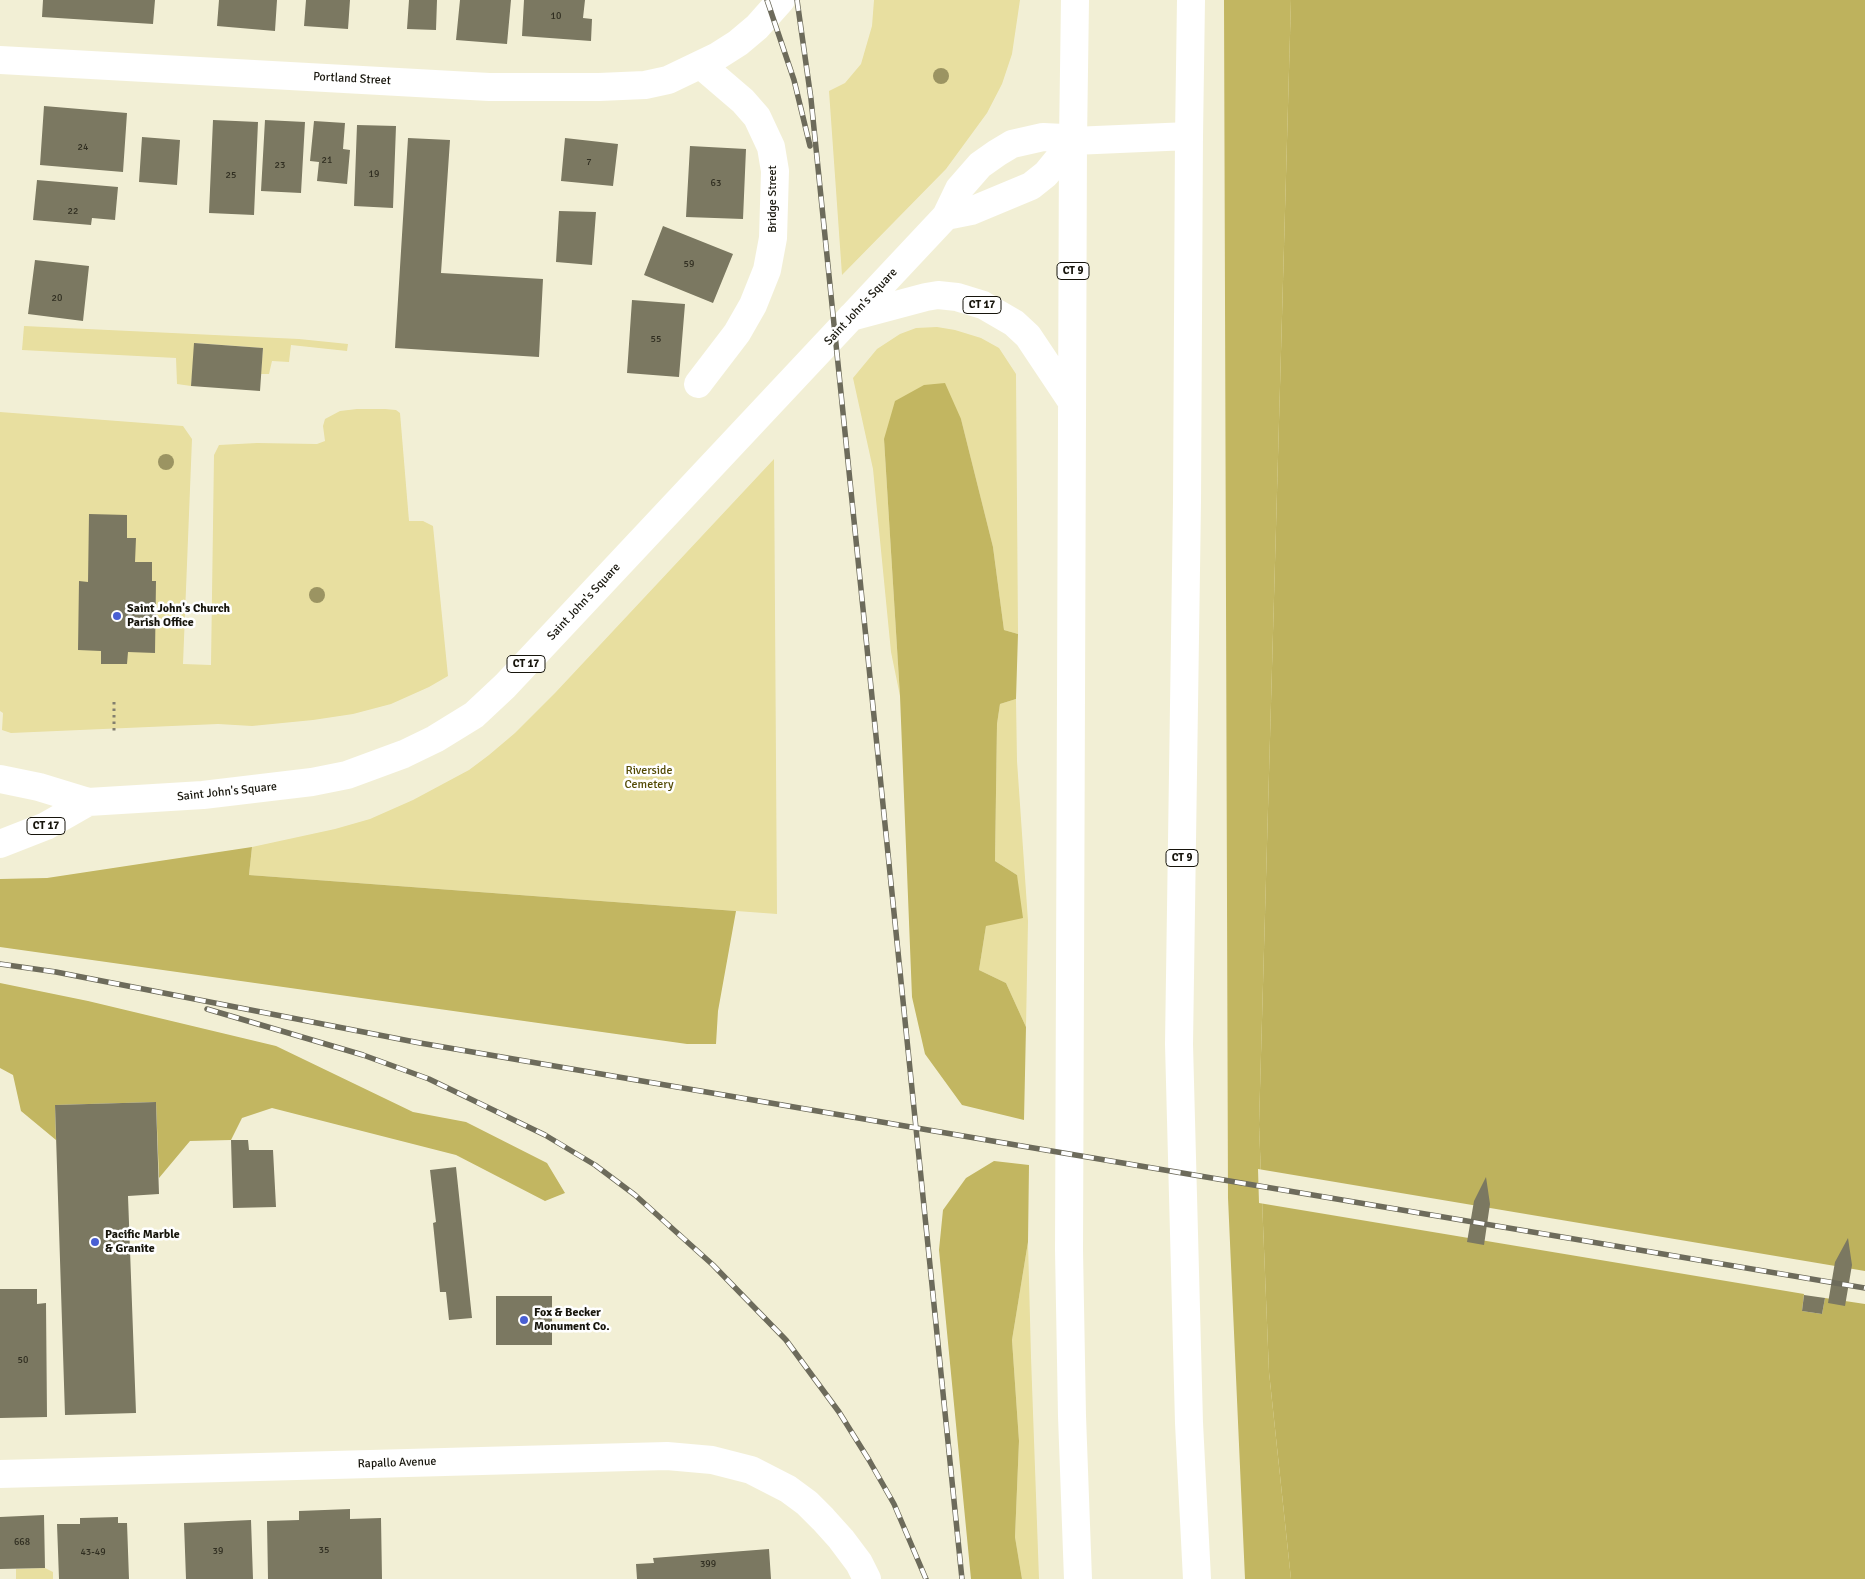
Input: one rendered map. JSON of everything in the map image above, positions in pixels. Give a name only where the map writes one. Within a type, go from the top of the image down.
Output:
[{"type":"main road","points":[[701,65],[738,43],[781,0]]},
{"type":"main road","name":"CT 9","points":[[1075,0],[1069,1250],[1072,1416],[1078,1579]]},
{"type":"main road","name":"CT 9","points":[[1191,0],[1188,502],[1179,1044],[1188,1395],[1197,1579]]},
{"type":"main road","name":"Portland Street","points":[[0,60],[522,88],[645,85],[668,80],[701,65]]},
{"type":"main road","name":"Bridge Street","points":[[698,384],[737,333],[753,305],[767,270],[773,238],[775,171],[771,147],[757,117],[742,101],[701,65]]},
{"type":"main road","name":"Saint John's Square","points":[[0,779],[39,787],[88,802],[203,795],[312,782],[347,775],[386,761],[435,739],[462,723],[505,686],[946,216],[954,198],[966,180],[980,165],[997,152],[1019,142],[1044,137],[1064,138],[1073,141],[1189,136]]},
{"type":"main road","points":[[946,216],[971,212],[1031,186],[1046,174],[1073,141]]},
{"type":"main road","name":"CT 17","points":[[851,318],[938,295],[957,297],[983,305],[1014,323],[1028,336],[1072,402]]},
{"type":"main road","name":"Saint John's Square","points":[[0,844],[46,826],[88,802]]},
{"type":"main road","name":"Rapallo Avenue","points":[[0,1474],[667,1456],[712,1460],[751,1470],[788,1489],[823,1519],[859,1563],[867,1579]]},
{"type":"path","points":[[114,702],[114,733]]},
{"type":"green space","points":[[874,0],[1020,0],[1012,54],[1002,84],[987,113],[946,169],[842,275],[829,91],[845,83],[861,64],[872,26]]},
{"type":"green space","points":[[24,326],[299,339],[348,344],[347,351],[291,345],[289,362],[272,361],[269,374],[261,374],[263,348],[195,343],[191,386],[177,384],[176,358],[22,350]]},
{"type":"green space","points":[[937,327],[981,338],[999,348],[1016,374],[1018,634],[1004,630],[993,547],[961,419],[884,439],[900,696],[891,652],[873,469],[853,378],[877,349],[900,334],[916,328]]},
{"type":"green space","points":[[357,409],[396,410],[400,413],[409,521],[423,521],[433,526],[448,676],[391,704],[353,714],[313,720],[252,726],[218,724],[11,733],[2,730],[3,713],[0,711],[0,412],[183,426],[192,439],[183,664],[211,665],[214,455],[219,445],[257,443],[317,444],[325,441],[323,426],[325,419],[340,411]]},
{"type":"green space","name":"Riverside Cemetery","points":[[774,459],[777,914],[249,875],[252,847],[335,829],[370,819],[413,800],[469,770],[489,755],[515,733],[555,693]]},
{"type":"green space","points":[[1016,699],[1017,761],[1028,921],[1026,1027],[1006,983],[979,970],[986,926],[1017,875],[995,861],[997,724],[1000,704]]},
{"type":"green space","points":[[1028,1242],[1039,1579],[1022,1579],[1015,1537],[1019,1441],[1012,1340]]},
{"type":"green space","points":[[45,1568],[53,1572],[53,1579],[16,1579],[16,1569]]},
{"type":"shaded area","points":[[1224,0],[1291,0],[1259,1125],[1269,1372],[1291,1579],[1245,1579],[1228,1198]]},
{"type":"shaded area","points":[[1291,0],[1865,0],[1865,1579],[1291,1579],[1269,1372],[1259,1125]]},
{"type":"shaded area","points":[[945,383],[961,419],[993,547],[1004,630],[1018,634],[1016,699],[1000,704],[997,724],[995,861],[1017,875],[1023,918],[986,926],[979,970],[1006,983],[1026,1027],[1024,1120],[962,1105],[925,1054],[912,997],[900,696],[884,439],[895,401],[924,385]]},
{"type":"shaded area","points":[[252,847],[249,875],[736,911],[718,1011],[716,1044],[687,1044],[0,947],[0,879],[47,878]]},
{"type":"shaded area","points":[[0,983],[88,1001],[276,1046],[413,1112],[466,1122],[547,1163],[565,1193],[545,1201],[456,1155],[272,1108],[242,1118],[231,1140],[190,1141],[159,1178],[156,1102],[55,1105],[56,1140],[21,1111],[13,1075],[0,1068]]},
{"type":"shaded area","points":[[994,1161],[1029,1165],[1028,1242],[1012,1340],[1019,1441],[1015,1537],[1022,1579],[971,1579],[939,1250],[943,1210],[966,1178]]},
{"type":"pier","points":[[1258,1169],[1865,1271],[1865,1304],[1825,1298],[1822,1314],[1802,1311],[1804,1294],[1259,1203]]},
{"type":"building","points":[[43,0],[155,0],[153,24],[42,17]]},
{"type":"building","points":[[219,0],[277,0],[275,31],[217,26]]},
{"type":"building","points":[[306,0],[350,0],[348,29],[304,26]]},
{"type":"building","points":[[409,0],[437,0],[436,30],[407,29]]},
{"type":"building","points":[[460,0],[511,0],[507,44],[456,40]]},
{"type":"building","points":[[524,0],[585,0],[583,18],[592,19],[591,41],[522,36]]},
{"type":"building","points":[[44,106],[127,113],[123,172],[40,165]]},
{"type":"building","points":[[213,120],[258,122],[254,215],[209,213]]},
{"type":"building","points":[[265,120],[305,122],[301,193],[261,191]]},
{"type":"building","points":[[314,121],[345,123],[343,149],[350,150],[347,184],[317,181],[319,162],[310,161]]},
{"type":"building","points":[[357,125],[396,126],[393,208],[354,206]]},
{"type":"building","points":[[142,137],[180,140],[177,185],[139,182]]},
{"type":"building","points":[[408,138],[450,140],[441,273],[543,279],[539,357],[395,348]]},
{"type":"building","points":[[565,138],[618,144],[613,186],[561,181]]},
{"type":"building","points":[[690,146],[746,149],[743,219],[686,217]]},
{"type":"building","points":[[37,180],[118,187],[115,220],[92,218],[91,225],[33,220]]},
{"type":"building","points":[[559,211],[596,212],[592,265],[556,262]]},
{"type":"building","points":[[663,226],[733,254],[713,303],[644,275]]},
{"type":"building","points":[[35,260],[89,266],[83,321],[28,314]]},
{"type":"building","points":[[632,300],[685,304],[679,377],[627,373]]},
{"type":"building","points":[[194,343],[263,348],[260,391],[191,386]]},
{"type":"building","name":"Saint John's Church Parish Office","points":[[89,514],[127,515],[127,538],[136,538],[135,562],[152,562],[152,581],[156,581],[155,653],[128,652],[127,664],[101,664],[101,651],[78,650],[79,581],[88,582]]},
{"type":"building","name":"Pacific Marble & Granite","points":[[156,1102],[159,1194],[128,1196],[136,1413],[65,1415],[55,1105]]},
{"type":"building","points":[[231,1140],[248,1140],[249,1150],[273,1150],[276,1207],[233,1208]]},
{"type":"building","points":[[456,1167],[472,1318],[449,1320],[446,1292],[440,1292],[433,1223],[436,1222],[430,1170]]},
{"type":"building","points":[[1486,1177],[1490,1204],[1484,1245],[1467,1242],[1474,1201]]},
{"type":"building","points":[[1848,1238],[1852,1265],[1845,1306],[1828,1303],[1835,1262]]},
{"type":"building","points":[[0,1289],[37,1289],[37,1304],[46,1303],[47,1417],[0,1418]]},
{"type":"building","points":[[1804,1295],[1825,1298],[1822,1314],[1802,1311]]},
{"type":"building","name":"Fox & Becker Monument Co.","points":[[496,1296],[552,1296],[552,1345],[496,1345]]},
{"type":"building","points":[[350,1509],[350,1519],[381,1518],[382,1579],[268,1579],[267,1521],[299,1520],[299,1511]]},
{"type":"building","points":[[44,1515],[45,1568],[0,1569],[0,1517]]},
{"type":"building","points":[[118,1517],[118,1523],[127,1523],[129,1579],[59,1579],[57,1524],[80,1524],[80,1518]]},
{"type":"building","points":[[251,1520],[253,1579],[186,1579],[184,1523]]},
{"type":"building","points":[[769,1549],[771,1579],[637,1579],[636,1564],[654,1563],[653,1558]]},
{"type":"railway","points":[[767,0],[794,80],[810,146]]},
{"type":"railway","points":[[797,0],[811,99],[962,1579]]},
{"type":"railway","points":[[0,964],[56,972],[420,1043],[1865,1288]]},
{"type":"railway","points":[[207,1009],[363,1055],[429,1079],[545,1135],[595,1165],[635,1195],[713,1265],[786,1340],[839,1412],[869,1460],[894,1504],[926,1579]]},
{"type":"place","name":"Saint John's Church Parish Office","points":[[117,616]]},
{"type":"place","name":"Pacific Marble & Granite","points":[[95,1242]]},
{"type":"place","name":"Fox & Becker Monument Co.","points":[[524,1320]]}]
